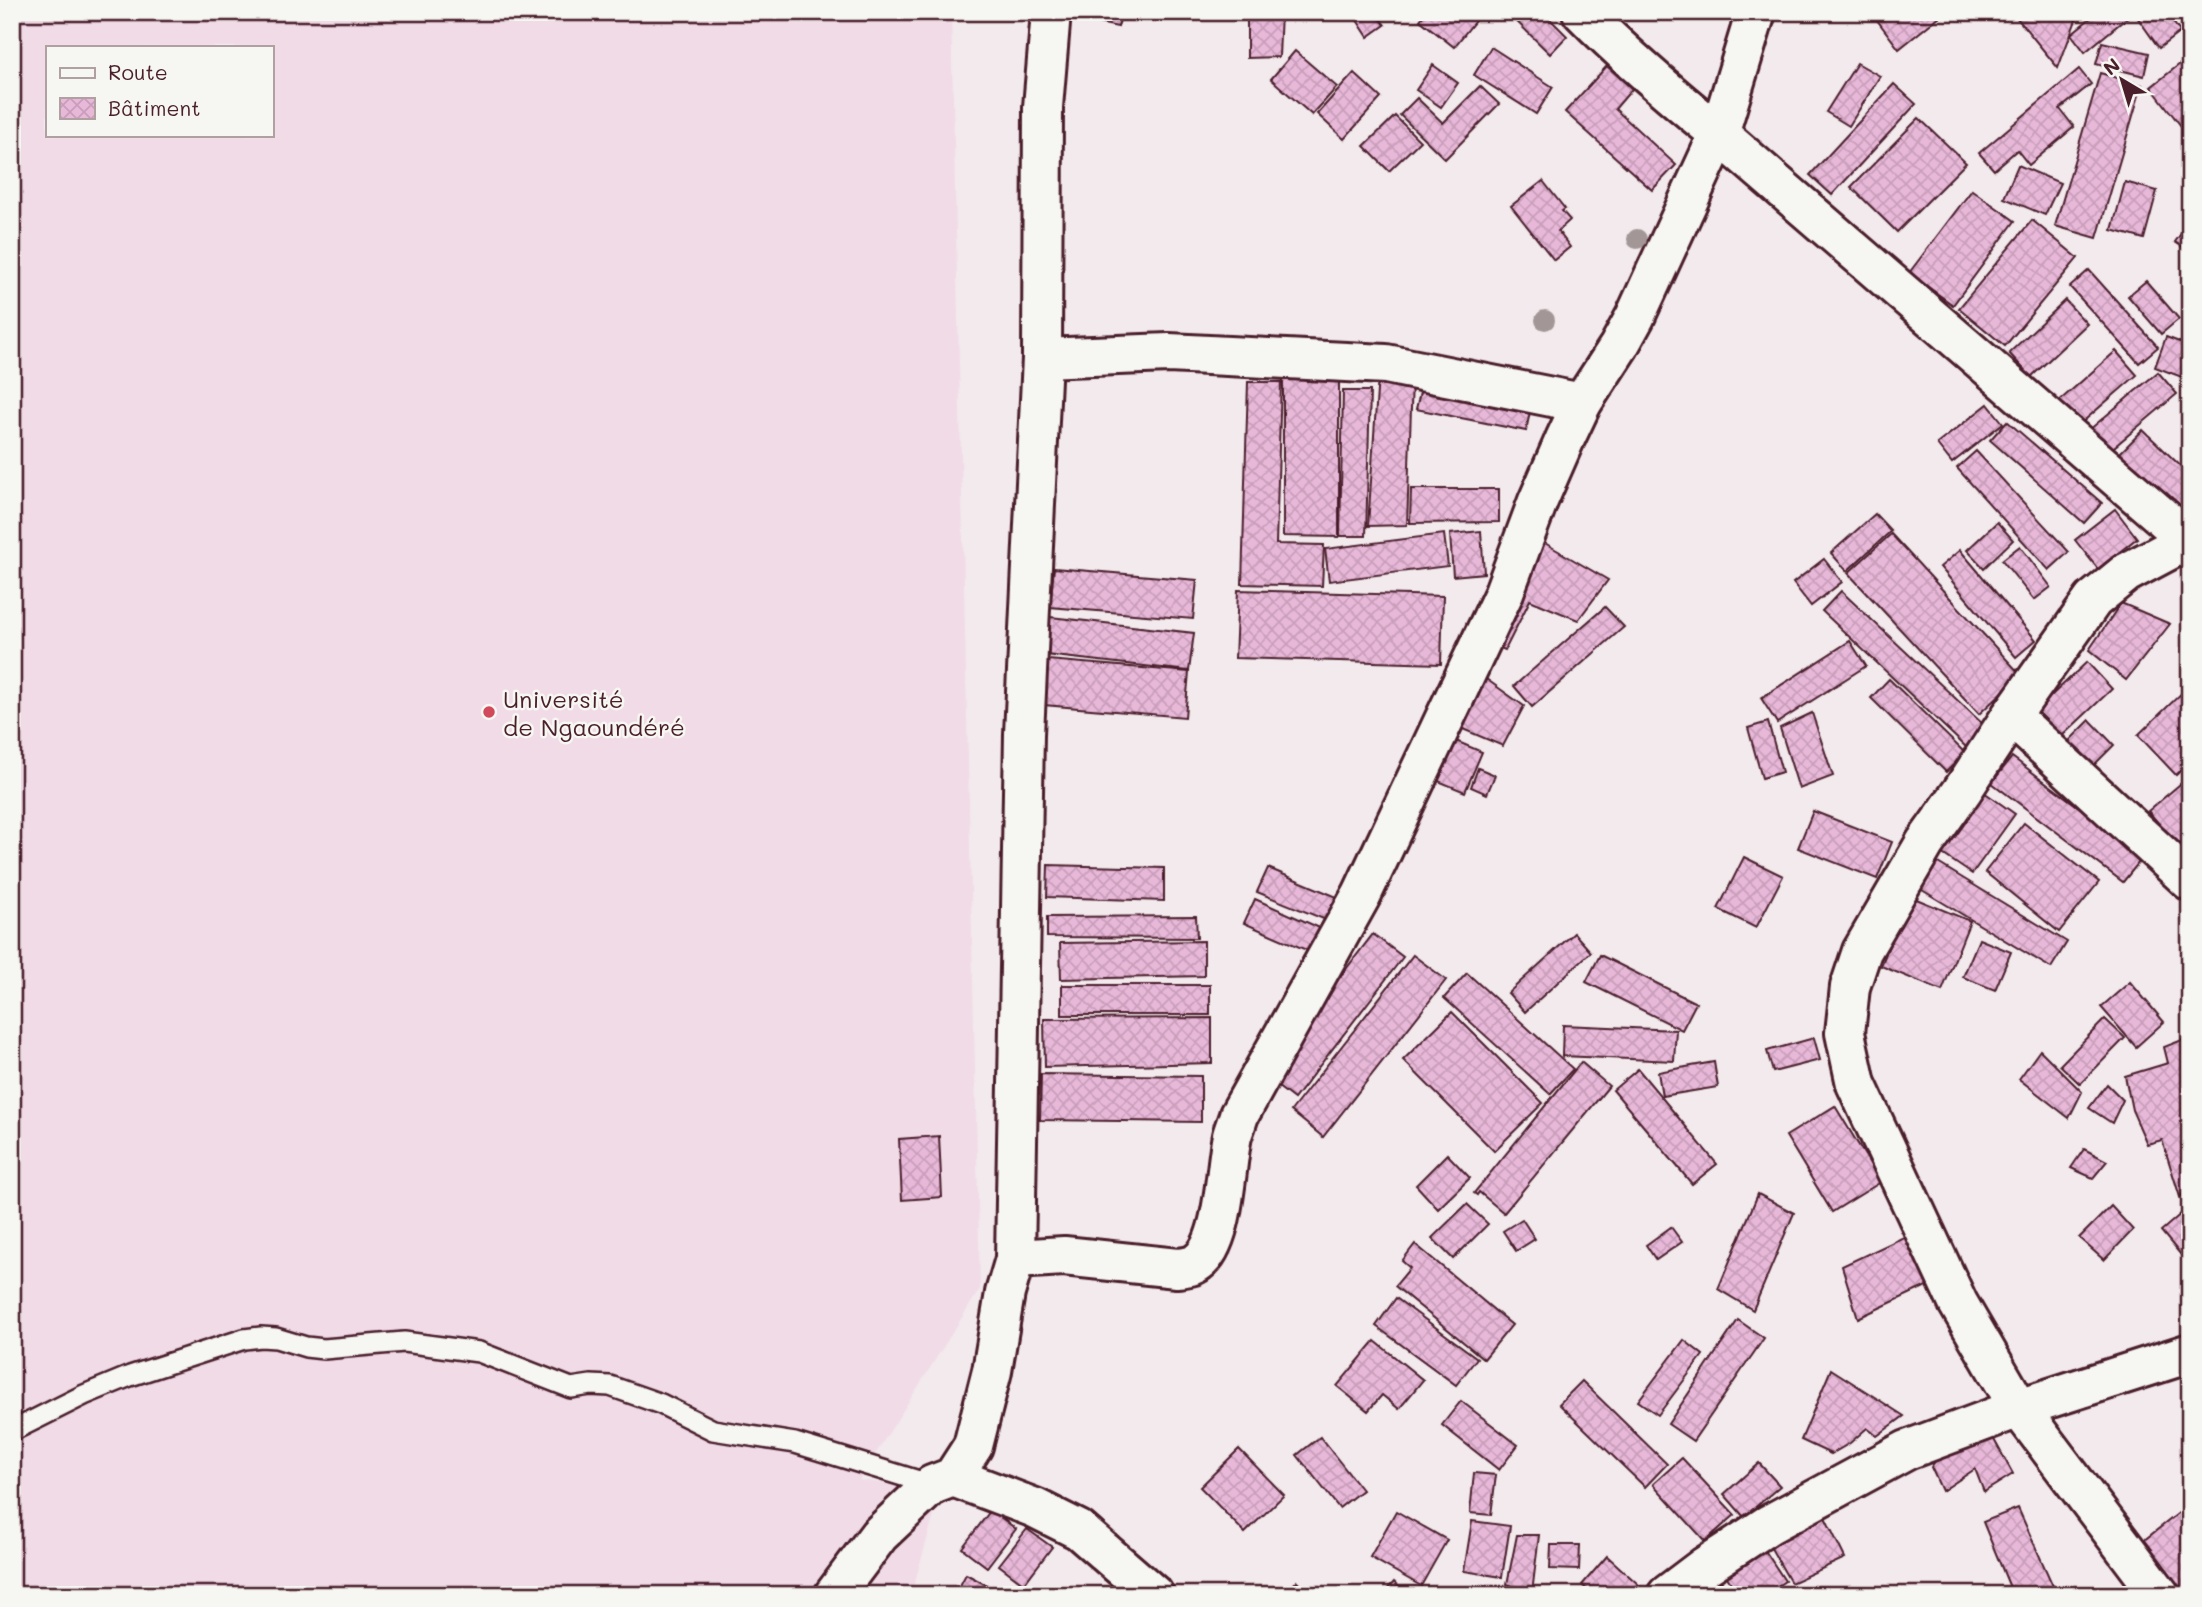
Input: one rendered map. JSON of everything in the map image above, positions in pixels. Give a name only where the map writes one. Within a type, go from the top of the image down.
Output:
[{"type":"street","points":[[834,1595],[880,1535],[943,1481],[973,1446],[992,1371],[1005,1293],[1015,1259],[1024,734],[1042,358],[1043,107],[1051,12]]},
{"type":"street","points":[[1582,12],[1620,51],[1669,94],[1719,134],[2189,540],[2126,573],[2093,600],[2011,716],[1925,843],[1862,951],[1850,988],[1845,1033],[1856,1084],[1958,1303],[2019,1408],[2160,1595]]},
{"type":"street","points":[[1015,1259],[1065,1256],[1177,1268],[1198,1262],[1213,1242],[1221,1214],[1233,1135],[1239,1115],[1362,894],[1503,595],[1538,501],[1582,403],[1635,317],[1719,134],[1756,12]]},
{"type":"street","points":[[1042,358],[1169,353],[1386,364],[1582,403]]},
{"type":"street","points":[[2011,716],[2190,881]]},
{"type":"street","points":[[1667,1595],[1768,1525],[1907,1450],[2019,1408],[2190,1353]]},
{"type":"street","points":[[943,1481],[1035,1508],[1079,1530],[1154,1595]]},
{"type":"lane","points":[[12,1431],[84,1395],[130,1376],[244,1339],[276,1338],[324,1349],[404,1342],[479,1352],[571,1388],[590,1385],[610,1387],[661,1404],[713,1430],[795,1443],[943,1481]]},
{"type":"shaded area","name":"Université de Ngaoundéré","points":[[12,12],[951,12],[980,1289],[859,1480],[941,1491],[911,1595],[12,1595]]},
{"type":"building","points":[[1080,12],[1122,12],[1118,27],[1079,19]]},
{"type":"building","points":[[1247,12],[1281,12],[1279,57],[1247,58]]},
{"type":"building","points":[[1375,12],[1385,25],[1368,37],[1353,14]]},
{"type":"building","points":[[1426,12],[1482,12],[1454,47],[1420,20]]},
{"type":"building","points":[[1507,12],[1543,12],[1567,36],[1550,54]]},
{"type":"building","points":[[1871,12],[1945,12],[1899,49]]},
{"type":"building","points":[[2012,12],[2069,12],[2076,20],[2058,68]]},
{"type":"building","points":[[2098,12],[2134,12],[2085,52],[2071,34]]},
{"type":"building","points":[[2166,12],[2180,32],[2159,48],[2135,14]]},
{"type":"building","points":[[2102,42],[2149,53],[2144,76],[2096,64]]},
{"type":"building","points":[[1491,47],[1553,87],[1536,114],[1474,75]]},
{"type":"building","points":[[1295,51],[1337,87],[1312,115],[1271,79]]},
{"type":"building","points":[[2190,56],[2190,120],[2181,126],[2151,87]]},
{"type":"building","points":[[1857,63],[1880,76],[1849,126],[1826,112]]},
{"type":"building","points":[[1433,65],[1458,83],[1441,107],[1416,90]]},
{"type":"building","points":[[1607,66],[1632,89],[1615,109],[1676,165],[1652,190],[1565,112]]},
{"type":"building","points":[[2079,69],[2091,84],[2060,109],[2074,127],[2029,165],[2017,150],[1994,170],[1979,153]]},
{"type":"building","points":[[1354,73],[1381,98],[1344,139],[1317,114]]},
{"type":"building","points":[[2100,73],[2142,85],[2097,238],[2055,226]]},
{"type":"building","points":[[1894,84],[1916,104],[1832,195],[1810,175]]},
{"type":"building","points":[[1480,86],[1499,104],[1445,159],[1400,115],[1417,98],[1443,123]]},
{"type":"building","points":[[1395,116],[1420,141],[1389,171],[1364,146]]},
{"type":"building","points":[[1919,118],[1966,163],[1897,232],[1851,187]]},
{"type":"building","points":[[2018,165],[2060,183],[2045,215],[2004,198]]},
{"type":"building","points":[[1543,181],[1565,209],[1562,211],[1570,220],[1558,231],[1570,247],[1554,260],[1511,206]]},
{"type":"building","points":[[2125,182],[2157,191],[2144,239],[2112,230]]},
{"type":"building","points":[[1972,190],[2015,221],[1953,305],[1909,273]]},
{"type":"building","points":[[2032,220],[2078,258],[2005,346],[1959,308]]},
{"type":"building","points":[[2190,221],[2190,252],[2175,242]]},
{"type":"building","points":[[2089,270],[2158,347],[2139,363],[2070,287]]},
{"type":"building","points":[[2146,281],[2179,319],[2161,334],[2128,296]]},
{"type":"building","points":[[2065,300],[2087,324],[2031,377],[2009,353]]},
{"type":"building","points":[[2166,337],[2190,346],[2190,380],[2155,367]]},
{"type":"building","points":[[2116,351],[2137,375],[2079,425],[2058,402]]},
{"type":"building","points":[[2158,372],[2177,394],[2108,452],[2089,430]]},
{"type":"building","points":[[1378,375],[1412,379],[1407,525],[1368,526]]},
{"type":"building","points":[[1283,379],[1339,379],[1339,537],[1283,536]]},
{"type":"building","points":[[1423,380],[1532,402],[1526,431],[1416,409]]},
{"type":"building","points":[[1248,382],[1281,382],[1276,544],[1324,545],[1322,586],[1242,584]]},
{"type":"building","points":[[1343,391],[1370,391],[1366,536],[1340,536]]},
{"type":"building","points":[[1988,404],[2003,423],[1952,463],[1937,444]]},
{"type":"building","points":[[2007,421],[2102,503],[2084,523],[1990,440]]},
{"type":"building","points":[[2143,430],[2190,475],[2190,517],[2117,456]]},
{"type":"building","points":[[1976,451],[2069,552],[2049,570],[1957,468]]},
{"type":"building","points":[[1411,489],[1499,489],[1499,522],[1410,523]]},
{"type":"building","points":[[2115,509],[2137,538],[2098,569],[2075,540]]},
{"type":"building","points":[[1875,514],[1891,531],[1847,571],[1831,553]]},
{"type":"building","points":[[1997,522],[2013,540],[1984,568],[1967,550]]},
{"type":"building","points":[[1481,531],[1484,573],[1453,576],[1450,534]]},
{"type":"building","points":[[1444,534],[1448,566],[1329,581],[1325,549]]},
{"type":"building","points":[[1891,534],[2021,675],[1979,714],[1848,573]]},
{"type":"building","points":[[1531,535],[1608,580],[1578,620],[1530,600],[1505,650],[1486,642]]},
{"type":"building","points":[[2020,546],[2051,587],[2034,600],[2002,560]]},
{"type":"building","points":[[1960,550],[2036,640],[2016,657],[1940,567]]},
{"type":"building","points":[[1824,559],[1842,582],[1811,606],[1793,583]]},
{"type":"building","points":[[1054,568],[1197,580],[1193,619],[1050,607]]},
{"type":"building","points":[[1238,590],[1443,596],[1441,664],[1235,658]]},
{"type":"building","points":[[1841,591],[1985,726],[1966,747],[1822,611]]},
{"type":"building","points":[[2121,603],[2170,624],[2126,680],[2089,650]]},
{"type":"building","points":[[1605,607],[1624,627],[1532,707],[1514,686]]},
{"type":"building","points":[[1050,617],[1194,633],[1189,671],[1046,655]]},
{"type":"building","points":[[1850,641],[1866,666],[1777,723],[1761,698]]},
{"type":"building","points":[[1048,660],[1189,672],[1185,717],[1044,705]]},
{"type":"building","points":[[2087,662],[2112,689],[2061,737],[2036,710]]},
{"type":"building","points":[[1472,669],[1524,706],[1503,746],[1446,722]]},
{"type":"building","points":[[1889,679],[1965,753],[1946,772],[1871,698]]},
{"type":"building","points":[[2190,685],[2190,762],[2176,775],[2138,735]]},
{"type":"building","points":[[1812,713],[1833,776],[1799,789],[1780,728]]},
{"type":"building","points":[[2090,720],[2114,745],[2089,770],[2065,745]]},
{"type":"building","points":[[1768,722],[1782,772],[1762,778],[1748,728]]},
{"type":"building","points":[[1444,736],[1482,752],[1465,792],[1426,776]]},
{"type":"building","points":[[2012,757],[2144,856],[2123,882],[1992,783]]},
{"type":"building","points":[[1478,768],[1495,775],[1487,794],[1471,787]]},
{"type":"building","points":[[2185,780],[2190,786],[2190,860],[2148,811]]},
{"type":"building","points":[[1984,792],[2015,814],[1972,874],[1941,853]]},
{"type":"building","points":[[1813,811],[1892,842],[1877,879],[1798,848]]},
{"type":"building","points":[[2024,823],[2099,882],[2059,932],[1985,872]]},
{"type":"building","points":[[1744,857],[1783,876],[1756,928],[1718,909]]},
{"type":"building","points":[[1933,860],[2067,942],[2051,968],[1917,887]]},
{"type":"building","points":[[1048,865],[1164,868],[1164,901],[1047,897]]},
{"type":"building","points":[[1268,868],[1337,897],[1326,920],[1257,892]]},
{"type":"building","points":[[1909,896],[1970,921],[1942,991],[1881,966]]},
{"type":"building","points":[[1255,899],[1322,929],[1311,952],[1244,923]]},
{"type":"building","points":[[1196,916],[1197,938],[1047,937],[1047,917]]},
{"type":"building","points":[[1574,933],[1591,952],[1525,1012],[1508,993]]},
{"type":"building","points":[[1373,934],[1403,957],[1294,1099],[1264,1076]]},
{"type":"building","points":[[1979,939],[2011,952],[1995,990],[1963,977]]},
{"type":"building","points":[[1204,941],[1204,976],[1061,979],[1060,943]]},
{"type":"building","points":[[1413,955],[1446,980],[1323,1137],[1291,1111]]},
{"type":"building","points":[[1600,955],[1696,1003],[1682,1030],[1586,982]]},
{"type":"building","points":[[1467,973],[1573,1069],[1550,1094],[1444,998]]},
{"type":"building","points":[[2130,982],[2164,1022],[2136,1047],[2101,1007]]},
{"type":"building","points":[[1062,985],[1210,985],[1210,1015],[1062,1015]]},
{"type":"building","points":[[1452,1012],[1543,1103],[1494,1151],[1403,1060]]},
{"type":"building","points":[[1212,1018],[1212,1063],[1045,1067],[1044,1019]]},
{"type":"building","points":[[2105,1019],[2125,1038],[2080,1084],[2060,1065]]},
{"type":"building","points":[[1563,1025],[1676,1030],[1674,1061],[1562,1056]]},
{"type":"building","points":[[2190,1037],[2190,1186],[2180,1197],[2162,1140],[2147,1144],[2132,1110],[2125,1076],[2168,1063],[2164,1047]]},
{"type":"building","points":[[1814,1038],[1820,1060],[1773,1072],[1767,1051]]},
{"type":"building","points":[[2040,1050],[2082,1092],[2069,1118],[2019,1079]]},
{"type":"building","points":[[1581,1062],[1609,1086],[1504,1213],[1479,1192],[1477,1195],[1474,1193]]},
{"type":"building","points":[[1714,1062],[1718,1087],[1662,1096],[1658,1072]]},
{"type":"building","points":[[1638,1069],[1717,1164],[1692,1184],[1613,1090]]},
{"type":"building","points":[[1041,1074],[1201,1076],[1201,1122],[1040,1120]]},
{"type":"building","points":[[2107,1084],[2123,1100],[2112,1123],[2089,1108]]},
{"type":"building","points":[[1835,1106],[1881,1182],[1832,1212],[1786,1136]]},
{"type":"building","points":[[939,1136],[942,1197],[902,1200],[899,1139]]},
{"type":"building","points":[[2084,1149],[2107,1161],[2093,1178],[2071,1168]]},
{"type":"building","points":[[1447,1154],[1470,1178],[1438,1209],[1416,1185]]},
{"type":"building","points":[[1758,1194],[1794,1213],[1753,1310],[1718,1289]]},
{"type":"building","points":[[1467,1204],[1488,1224],[1453,1259],[1432,1238]]},
{"type":"building","points":[[2111,1206],[2133,1230],[2104,1260],[2079,1238]]},
{"type":"building","points":[[2190,1206],[2190,1247],[2181,1255],[2161,1231]]},
{"type":"building","points":[[1522,1219],[1535,1239],[1516,1251],[1503,1231]]},
{"type":"building","points":[[1671,1227],[1682,1242],[1656,1260],[1646,1245]]},
{"type":"building","points":[[1908,1235],[1931,1284],[1858,1318],[1842,1266]]},
{"type":"building","points":[[1415,1244],[1512,1325],[1484,1359],[1395,1286],[1410,1268],[1402,1261]]},
{"type":"building","points":[[1396,1298],[1477,1358],[1456,1385],[1376,1326]]},
{"type":"building","points":[[1738,1320],[1764,1338],[1693,1441],[1668,1424]]},
{"type":"building","points":[[1684,1340],[1703,1355],[1658,1415],[1638,1401]]},
{"type":"building","points":[[1375,1341],[1423,1380],[1399,1409],[1382,1395],[1368,1411],[1337,1386]]},
{"type":"building","points":[[1831,1369],[1904,1416],[1877,1436],[1867,1428],[1850,1443],[1831,1454],[1801,1440]]},
{"type":"building","points":[[1582,1381],[1667,1464],[1645,1487],[1559,1404]]},
{"type":"building","points":[[1461,1401],[1518,1445],[1499,1470],[1442,1425]]},
{"type":"building","points":[[1992,1436],[2013,1474],[1984,1492],[1975,1469],[1942,1491],[1931,1467],[1939,1456]]},
{"type":"building","points":[[1320,1437],[1362,1490],[1339,1508],[1297,1455]]},
{"type":"building","points":[[1239,1449],[1284,1495],[1245,1533],[1200,1487]]},
{"type":"building","points":[[1682,1458],[1735,1515],[1705,1541],[1653,1484]]},
{"type":"building","points":[[1759,1463],[1780,1486],[1744,1517],[1724,1494]]},
{"type":"building","points":[[1474,1473],[1496,1475],[1491,1515],[1470,1513]]},
{"type":"building","points":[[2190,1504],[2190,1595],[2177,1595],[2138,1545]]},
{"type":"building","points":[[2018,1508],[2057,1595],[2013,1595],[1983,1522]]},
{"type":"building","points":[[991,1510],[1016,1529],[987,1567],[962,1548]]},
{"type":"building","points":[[1396,1511],[1447,1540],[1421,1586],[1370,1557]]},
{"type":"building","points":[[1824,1515],[1845,1558],[1791,1583],[1768,1543]]},
{"type":"building","points":[[1472,1521],[1510,1526],[1502,1577],[1464,1571]]},
{"type":"building","points":[[1027,1529],[1052,1547],[1024,1584],[999,1565]]},
{"type":"building","points":[[1517,1535],[1539,1535],[1532,1593],[1507,1584]]},
{"type":"building","points":[[1551,1545],[1580,1545],[1579,1570],[1550,1569]]},
{"type":"building","points":[[1764,1549],[1785,1581],[1764,1595],[1739,1595],[1725,1574]]},
{"type":"building","points":[[1607,1556],[1649,1594],[1593,1595],[1582,1585]]},
{"type":"building","points":[[966,1574],[1005,1595],[955,1595]]},
{"type":"building","points":[[1717,1576],[1732,1595],[1694,1595]]},
{"type":"building","points":[[1297,1581],[1311,1595],[1283,1595]]},
{"type":"building","points":[[1394,1582],[1404,1592],[1402,1595],[1386,1595],[1384,1593]]},
{"type":"place","name":"Université de Ngaoundéré","points":[[489,712]]}]
